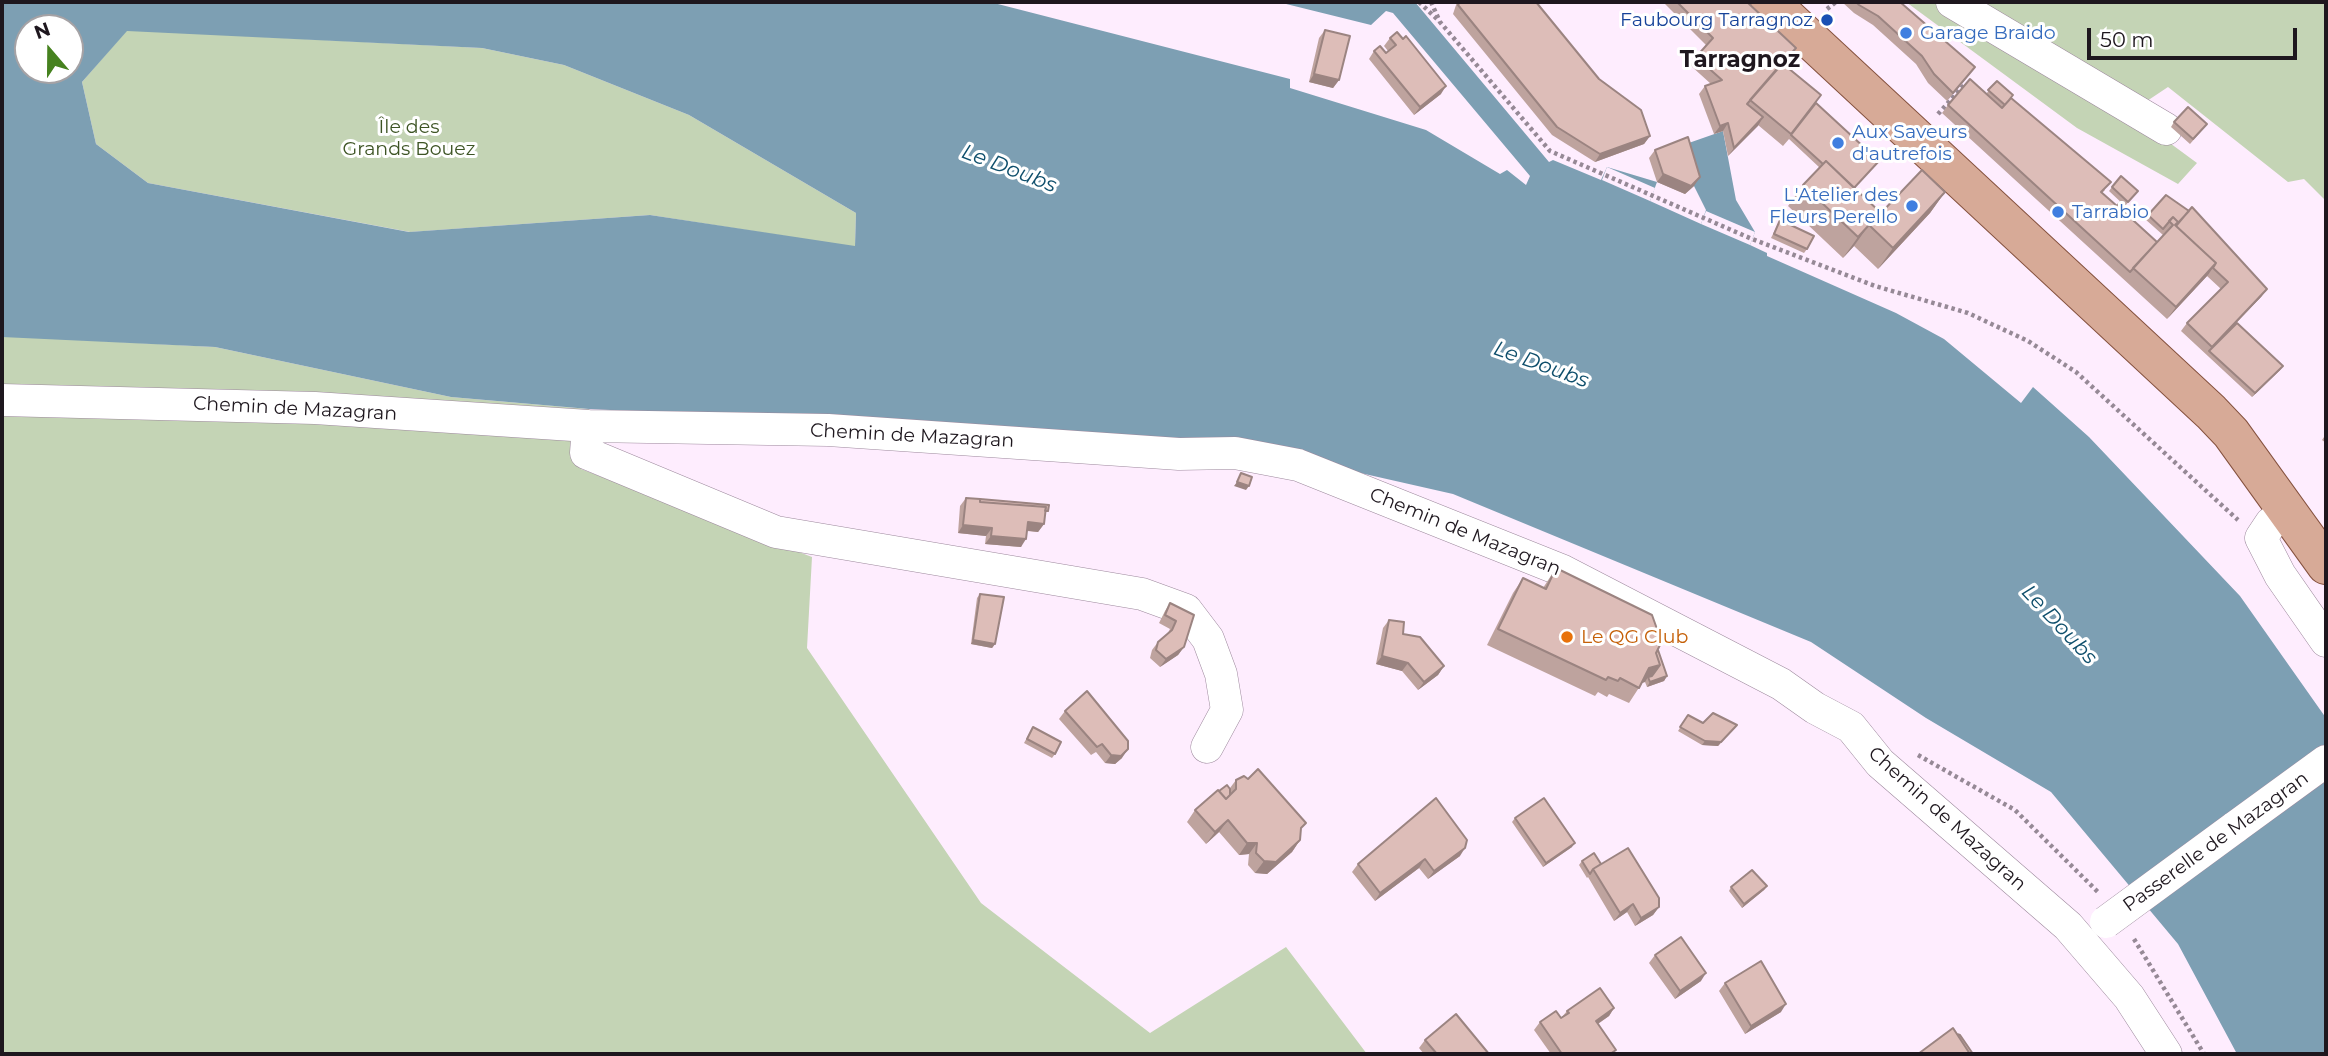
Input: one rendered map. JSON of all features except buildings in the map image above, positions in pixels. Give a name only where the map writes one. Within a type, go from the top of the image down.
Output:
[{"type":"main road","points":[[1770,2],[2211,412],[2231,433],[2289,510],[2326,565]]},
{"type":"street","points":[[1952,2],[2166,128]]},
{"type":"street","name":"Chemin de Mazagran","points":[[2,400],[315,408],[588,426],[828,430],[1179,454],[1236,453],[1298,465],[1561,570],[1781,684],[1815,708],[1851,727],[1880,763],[2105,923],[2129,997],[2166,1054]]},
{"type":"street","points":[[588,426],[586,453],[776,532],[1142,594],[1186,610],[1208,639],[1221,674],[1227,710],[1207,747]]},
{"type":"street","points":[[2289,510],[2271,523],[2261,538],[2280,575],[2326,641]]},
{"type":"street","name":"Passerelle de Mazagran","points":[[2105,923],[2326,761]]},
{"type":"path","points":[[1419,2],[1440,22],[1550,151],[1752,239],[1875,286],[1968,313],[2028,341],[2076,372],[2261,538]]},
{"type":"path","points":[[1431,2],[1440,22]]},
{"type":"path","points":[[1828,10],[1836,2]]},
{"type":"path","points":[[1939,113],[1966,83]]},
{"type":"path","points":[[1916,753],[2015,810],[2204,1054]]},
{"type":"green space","points":[[1906,2],[2326,2],[2326,201],[2304,179],[2288,182],[2168,87],[2129,113],[2197,163],[2178,184],[2077,128]]},
{"type":"green space","name":"Île des Grands Bouez","points":[[127,30],[482,48],[564,65],[689,115],[856,213],[855,247],[650,215],[410,232],[148,183],[96,144],[82,84]]},
{"type":"green space","points":[[2,337],[215,347],[451,397],[589,409],[581,469],[812,557],[807,648],[981,903],[1150,1033],[1286,947],[1367,1054],[2,1054]]},
{"type":"water","name":"Le Doubs","points":[[2,2],[990,2],[1290,79],[1290,88],[1426,130],[1500,174],[1507,170],[1526,185],[1530,176],[1393,13],[1386,11],[1371,25],[1278,2],[1415,2],[1549,162],[1553,160],[1601,180],[1607,167],[1657,182],[1650,201],[1701,224],[1706,210],[1694,186],[1683,145],[1723,131],[1736,200],[1755,232],[1750,245],[1767,253],[1767,256],[1896,313],[1944,339],[2021,403],[2033,387],[2089,437],[2240,596],[2326,718],[2326,1054],[2237,1054],[2178,944],[2051,792],[1926,718],[1811,642],[1453,494],[1303,460],[738,416],[589,409],[451,397],[215,347],[2,337]],"holes":[[[14,14],[84,14],[84,80],[127,31],[482,48],[564,65],[689,115],[856,213],[855,246],[650,215],[409,232],[148,183],[96,144],[82,84],[14,84]]]},
{"type":"pier","points":[[1607,167],[1655,188],[1650,201],[1602,180]]},
{"type":"pier","points":[[1706,211],[1755,232],[1750,245],[1701,224]]},
{"type":"place","name":"Faubourg Tarragnoz","points":[[1827,20]]},
{"type":"place","name":"Garage Braido","points":[[1906,33]]},
{"type":"place","name":"Aux Saveurs d'autrefois","points":[[1838,143]]},
{"type":"place","name":"L'Atelier des Fleurs Perello","points":[[1912,206]]},
{"type":"place","name":"Tarrabio","points":[[2058,212]]},
{"type":"place","name":"Le QG Club","points":[[1567,637]]},
{"type":"district","name":"Tarragnoz","points":[[1740,60]]}]
